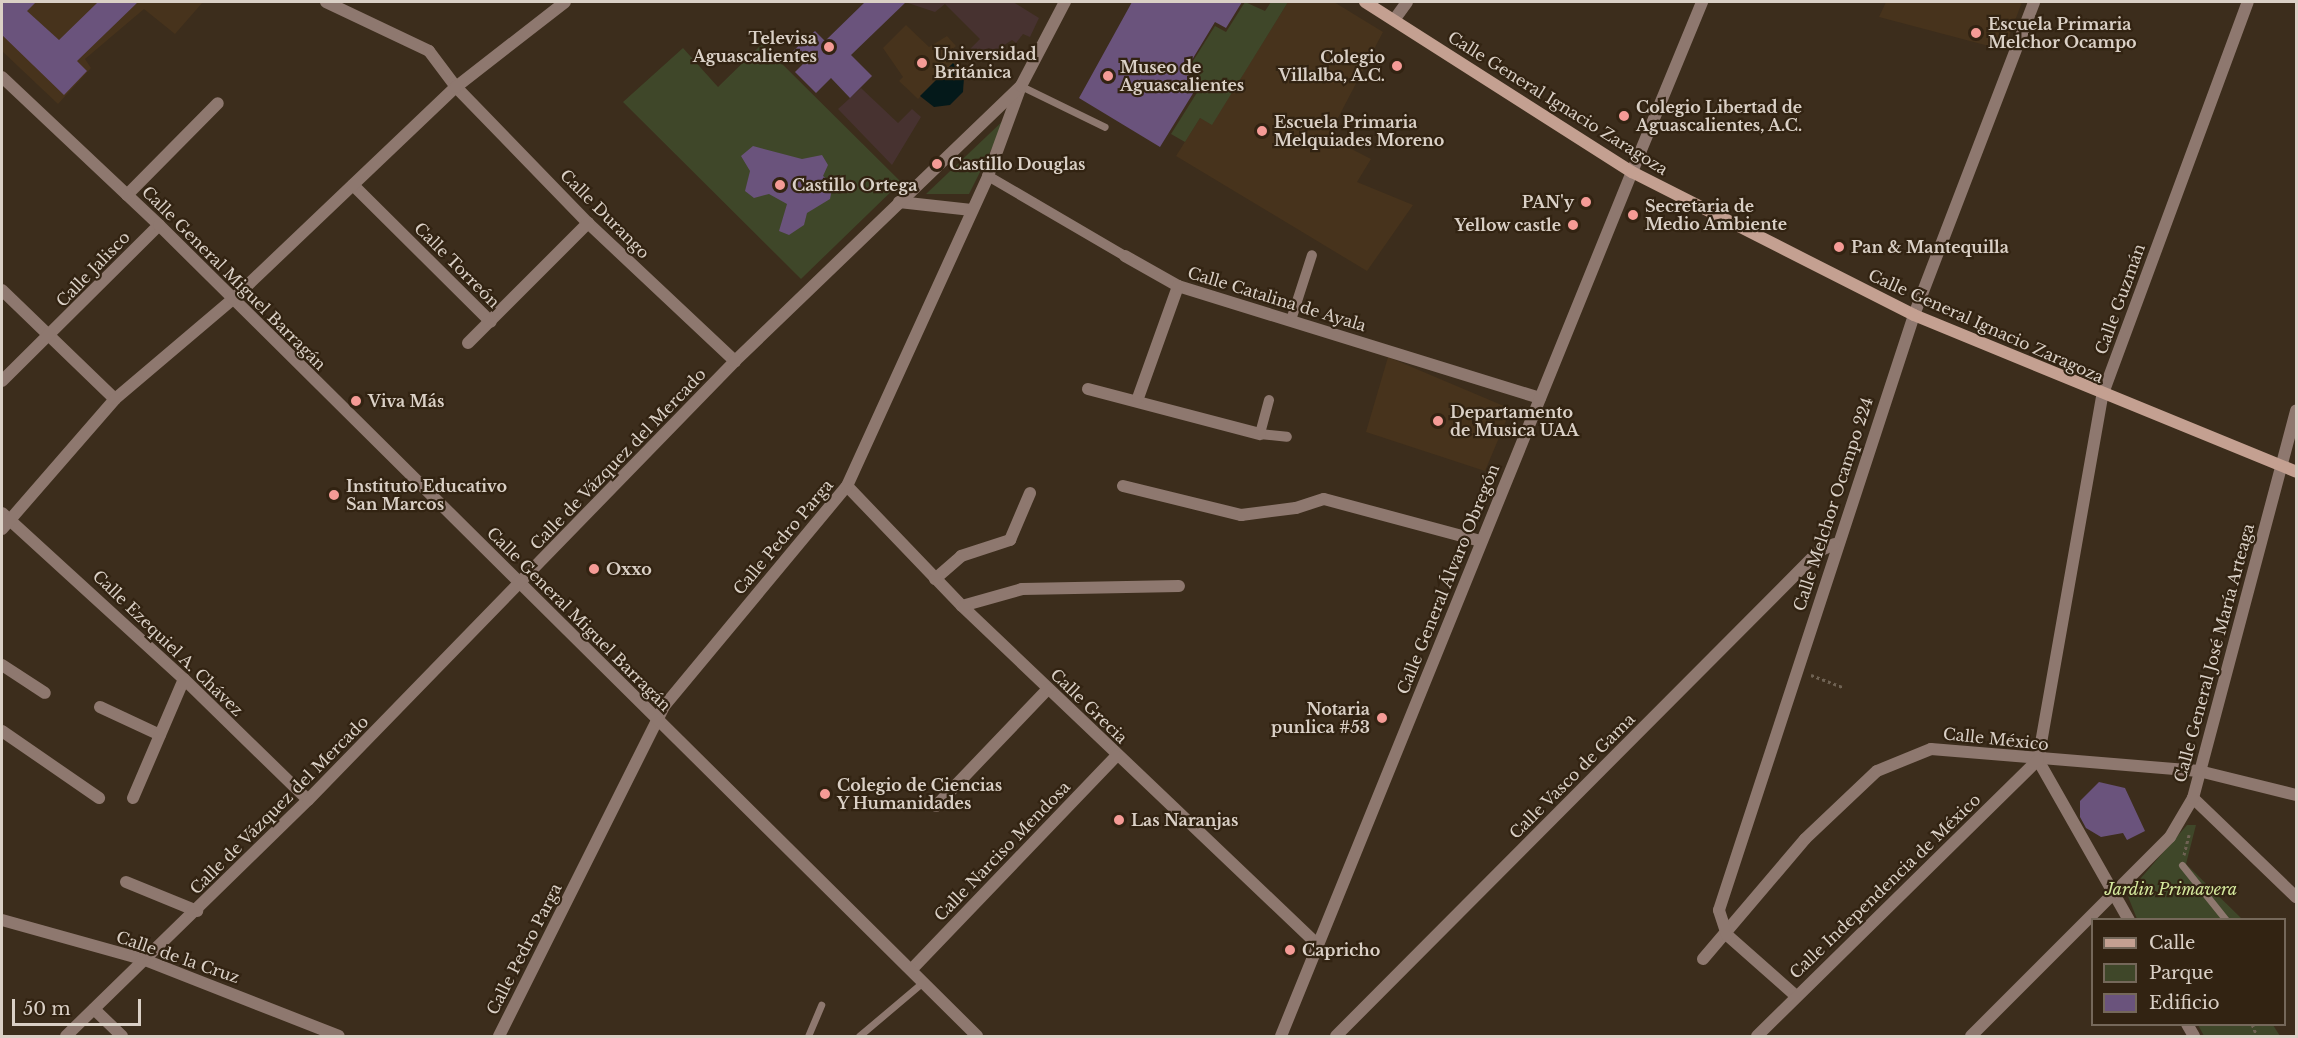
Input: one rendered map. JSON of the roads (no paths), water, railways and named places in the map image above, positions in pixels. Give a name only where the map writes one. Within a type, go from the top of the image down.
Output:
[{"type":"main road","name":"Calle General Ignacio Zaragoza","points":[[1365,2],[1632,172],[1914,315],[2102,396],[2296,472]]},
{"type":"street","name":"Calle Durango","points":[[326,2],[419,44],[456,87],[588,222],[735,362]]},
{"type":"street","points":[[2,529],[7,516],[115,399],[233,298],[456,87],[565,2]]},
{"type":"street","name":"Calle Pedro Parga","points":[[499,1036],[657,720],[847,486],[988,176],[1021,86],[1065,2]]},
{"type":"street","points":[[1394,20],[1407,2]]},
{"type":"street","name":"Calle General Álvaro Obregón","points":[[1281,1036],[1316,943],[1702,2]]},
{"type":"street","name":"Calle Melchor Ocampo 224","points":[[1727,935],[1719,910],[1835,544],[1914,315],[2034,2]]},
{"type":"street","name":"Calle Guzmán","points":[[2038,760],[2102,396],[2248,2]]},
{"type":"street","name":"Calle General Miguel Barragán","points":[[2,77],[159,225],[519,584],[912,969],[977,1036]]},
{"type":"street","name":"Calle de Vázquez del Mercado","points":[[66,1036],[197,911],[308,800],[735,362],[1021,86]]},
{"type":"street","points":[[127,195],[218,103]]},
{"type":"street","name":"Calle Catalina de Ayala","points":[[988,176],[1178,286],[1540,398]]},
{"type":"street","name":"Calle Torreón","points":[[353,185],[491,322],[588,222]]},
{"type":"street","points":[[899,202],[972,210]]},
{"type":"street","name":"Calle Jalisco","points":[[2,381],[51,335],[159,225]]},
{"type":"street","points":[[1291,320],[1312,255]]},
{"type":"street","points":[[1138,398],[1178,286]]},
{"type":"street","points":[[2,290],[115,399]]},
{"type":"street","points":[[468,343],[491,322]]},
{"type":"street","points":[[1088,388],[1138,398],[1260,434],[1287,437]]},
{"type":"street","points":[[1260,434],[1269,400]]},
{"type":"street","name":"Calle General José María Arteaga","points":[[1971,1036],[2170,837],[2193,798],[2296,410]]},
{"type":"street","name":"Calle Grecia","points":[[847,486],[962,606],[1116,756],[1316,943]]},
{"type":"street","points":[[1123,486],[1241,515],[1296,508],[1324,499],[1481,541]]},
{"type":"street","points":[[935,579],[961,556],[1010,540],[1030,492]]},
{"type":"street","name":"Calle Ezequiel A. Chávez","points":[[7,516],[184,679],[308,800]]},
{"type":"street","name":"Calle Vasco de Gama","points":[[1336,1036],[1819,551],[1835,544]]},
{"type":"street","points":[[962,606],[1022,589],[1179,586]]},
{"type":"street","points":[[2,665],[45,693]]},
{"type":"street","points":[[133,798],[184,679]]},
{"type":"street","points":[[936,806],[1048,689]]},
{"type":"street","points":[[100,707],[160,735]]},
{"type":"street","points":[[2,731],[99,798]]},
{"type":"street","name":"Calle México","points":[[1703,959],[1727,935],[1805,839],[1877,771],[1931,749],[2038,760],[2199,771],[2296,795]]},
{"type":"street","name":"Calle Narciso Mendosa","points":[[912,969],[1116,756]]},
{"type":"street","points":[[2038,760],[2127,918]]},
{"type":"street","name":"Calle Independencia de México","points":[[1757,1036],[2038,760]]},
{"type":"street","points":[[2193,798],[2296,897]]},
{"type":"street","points":[[126,882],[197,911]]},
{"type":"street","name":"Calle de la Cruz","points":[[2,920],[145,960],[339,1036]]},
{"type":"street","points":[[1727,935],[1796,996]]},
{"type":"street","points":[[94,1009],[123,1036]]},
{"type":"lane","points":[[1021,86],[1105,127]]},
{"type":"lane","points":[[2182,865],[2224,918]]},
{"type":"lane","points":[[860,1036],[924,981]]},
{"type":"lane","points":[[808,1036],[821,1005]]},
{"type":"place","name":"Escuela Primaria Melchor Ocampo","points":[[1976,33]]},
{"type":"place","name":"Televisa Aguascalientes","points":[[829,47]]},
{"type":"place","name":"Universidad Británica","points":[[922,63]]},
{"type":"place","name":"Colegio Villalba, A.C.","points":[[1397,66]]},
{"type":"place","name":"Museo de Aguascalientes","points":[[1108,76]]},
{"type":"place","name":"Colegio Libertad de Aguascalientes, A.C.","points":[[1624,116]]},
{"type":"place","name":"Escuela Primaria Melquiades Moreno","points":[[1262,131]]},
{"type":"place","name":"Castillo Douglas","points":[[937,164]]},
{"type":"place","name":"Castillo Ortega","points":[[780,185]]},
{"type":"place","name":"PAN'y","points":[[1586,202]]},
{"type":"place","name":"Secretaria de Medio Ambiente","points":[[1633,215]]},
{"type":"place","name":"Yellow castle","points":[[1573,225]]},
{"type":"place","name":"Pan & Mantequilla","points":[[1839,247]]},
{"type":"place","name":"Viva Más","points":[[356,401]]},
{"type":"place","name":"Departamento de Musica UAA","points":[[1438,421]]},
{"type":"place","name":"Instituto Educativo San Marcos","points":[[334,495]]},
{"type":"place","name":"Oxxo","points":[[594,569]]},
{"type":"place","name":"Notaria punlica #53","points":[[1382,718]]},
{"type":"place","name":"Colegio de Ciencias Y Humanidades","points":[[825,794]]},
{"type":"place","name":"Las Naranjas","points":[[1119,820]]},
{"type":"place","name":"Capricho","points":[[1290,950]]},
{"type":"park label","name":"Jardin Primavera","points":[[2171,889]]}]
